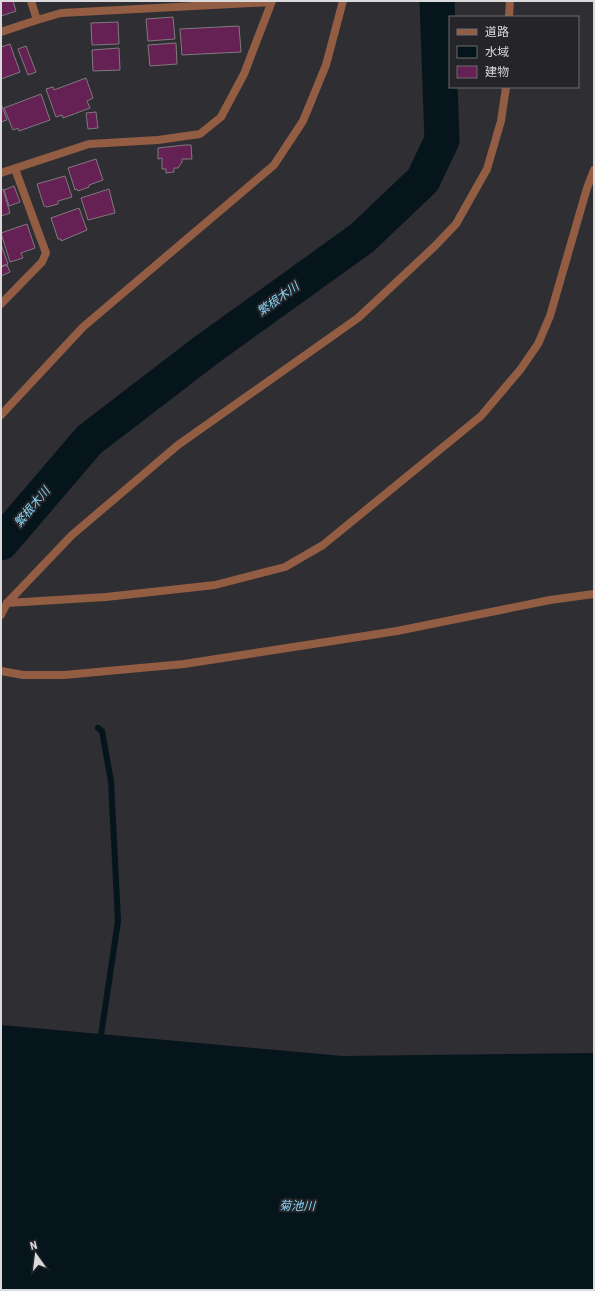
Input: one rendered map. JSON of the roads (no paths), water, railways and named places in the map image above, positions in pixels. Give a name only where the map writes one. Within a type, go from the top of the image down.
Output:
[{"type":"street","points":[[31,1],[38,20]]},
{"type":"street","points":[[1,415],[83,327],[274,165],[303,121],[326,65],[343,1]]},
{"type":"street","points":[[509,16],[510,1]]},
{"type":"street","points":[[1,32],[61,14],[272,2],[244,74],[221,117],[200,134],[158,140],[89,144],[1,173]]},
{"type":"street","points":[[1,615],[6,603],[72,535],[178,445],[358,318],[435,246],[456,224],[487,169],[501,121],[506,88]]},
{"type":"street","points":[[1,304],[42,262],[46,253],[15,169]]},
{"type":"street","points":[[6,603],[106,597],[215,585],[285,567],[323,545],[481,416],[520,370],[538,344],[550,316],[587,188],[594,170]]},
{"type":"street","points":[[1,671],[23,675],[64,675],[184,664],[397,631],[550,600],[594,594]]},
{"type":"water","name":"菊池川","points":[[1,1025],[342,1056],[594,1053],[594,1290],[1,1290]]},
{"type":"waterway","name":"繁根木川","points":[[1,543],[89,440],[205,351],[362,238],[423,180],[442,140],[437,1]]},
{"type":"waterway","points":[[98,728],[102,731],[111,781],[118,921],[100,1042]]}]
